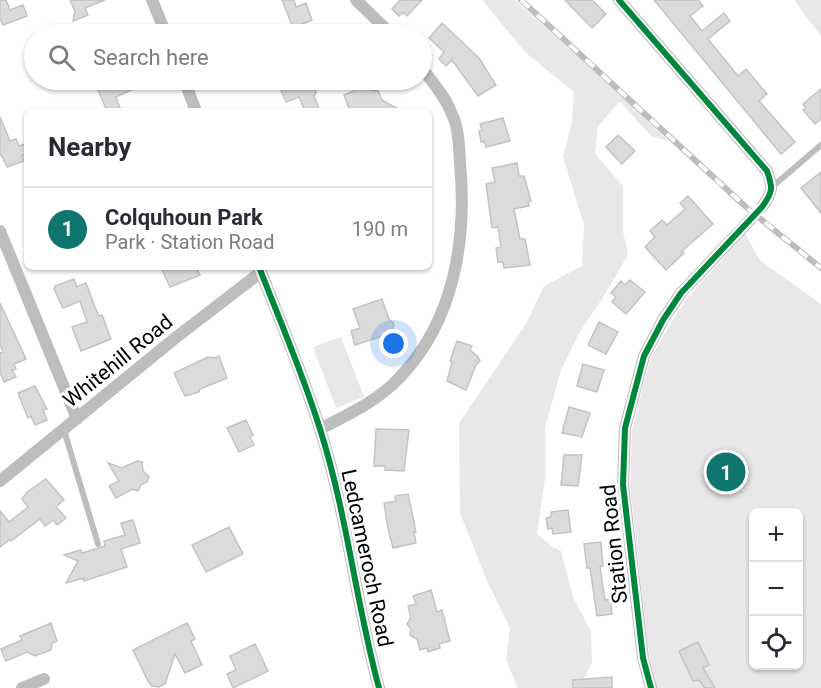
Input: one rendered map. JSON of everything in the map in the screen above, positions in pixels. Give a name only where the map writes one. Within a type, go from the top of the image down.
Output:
[{"type":"street","points":[[152,0],[162,24]]},
{"type":"street","points":[[356,0],[381,24]]},
{"type":"street","points":[[619,0],[767,171],[772,187],[762,207]]},
{"type":"street","points":[[320,429],[370,402],[400,377],[430,337],[451,288],[458,256],[462,220],[462,182],[458,137],[447,102],[432,82]]},
{"type":"street","points":[[188,90],[195,108]]},
{"type":"street","name":"Station Road","points":[[651,688],[643,658],[623,485],[625,428],[644,356],[663,320],[681,293],[751,219]]},
{"type":"street","points":[[0,231],[77,419]]},
{"type":"street","name":"Ledcameroch Road","points":[[260,270],[320,429],[343,519],[379,688]]},
{"type":"street","name":"Whitehill Road","points":[[0,481],[260,270]]},
{"type":"street","points":[[22,688],[44,679]]},
{"type":"lane","points":[[772,187],[821,145]]},
{"type":"lane","points":[[64,430],[98,544]]},
{"type":"shaded area","points":[[482,0],[515,0],[668,141],[651,136],[620,101],[598,126],[595,154],[623,186],[623,231],[628,255],[579,333],[561,370],[545,428],[545,478],[537,534],[561,551],[573,597],[591,631],[592,663],[579,688],[518,688],[506,660],[510,628],[487,581],[460,513],[459,423],[526,324],[544,286],[582,266],[584,225],[563,157],[572,122],[574,92],[526,53]]},
{"type":"shaded area","points":[[794,0],[821,0],[821,36]]},
{"type":"shaded area","points":[[745,234],[760,260],[821,304],[821,688],[656,688],[648,647],[630,487],[632,429],[650,359],[689,296]]},
{"type":"shaded area","points":[[341,337],[364,397],[336,408],[313,347]]},
{"type":"building","points":[[0,0],[6,0],[10,10],[23,5],[27,16],[3,25],[0,18]]},
{"type":"building","points":[[70,0],[105,0],[85,8],[88,15],[73,21],[75,11]]},
{"type":"building","points":[[282,0],[294,0],[296,7],[306,3],[312,20],[302,24],[291,24]]},
{"type":"building","points":[[400,0],[422,0],[407,16],[403,12],[399,16],[392,9]]},
{"type":"building","points":[[565,0],[592,0],[606,14],[592,28]]},
{"type":"building","points":[[654,0],[698,0],[703,6],[690,16],[702,31],[724,13],[730,21],[708,39],[738,76],[746,69],[767,94],[759,101],[795,142],[781,154]]},
{"type":"building","points":[[442,23],[479,58],[496,85],[478,96],[452,60],[446,66],[439,59],[444,52],[432,41],[432,35]]},
{"type":"building","points":[[821,89],[821,119],[815,124],[803,110],[806,108],[803,104]]},
{"type":"building","points":[[98,90],[131,90],[116,97],[120,108],[106,108]]},
{"type":"building","points":[[281,90],[315,90],[314,96],[319,108],[304,108],[299,97],[286,102]]},
{"type":"building","points":[[356,90],[378,91],[382,100],[396,108],[349,108],[344,95]]},
{"type":"building","points":[[0,117],[10,141],[16,139],[19,146],[24,144],[24,155],[22,156],[24,161],[7,167],[0,155]]},
{"type":"building","points":[[503,118],[510,141],[486,147],[484,141],[481,142],[480,124]]},
{"type":"building","points":[[618,135],[635,151],[622,164],[606,147]]},
{"type":"building","points":[[517,163],[519,176],[524,176],[531,201],[528,202],[529,206],[514,209],[520,239],[525,239],[530,265],[504,268],[503,262],[498,262],[496,248],[501,247],[498,227],[492,228],[486,184],[495,182],[492,168]]},
{"type":"building","points":[[821,172],[821,213],[801,188]]},
{"type":"building","points":[[688,196],[713,224],[682,251],[684,253],[666,270],[645,247],[655,237],[650,231],[662,220],[667,225],[685,209],[680,203]]},
{"type":"building","points":[[162,270],[198,270],[200,275],[170,287]]},
{"type":"building","points":[[74,279],[77,287],[86,283],[111,339],[81,351],[72,327],[87,322],[80,301],[63,308],[54,289],[55,286]]},
{"type":"building","points":[[630,280],[645,292],[626,314],[612,302],[616,297],[611,293],[621,281],[625,285]]},
{"type":"building","points":[[382,299],[389,319],[394,324],[392,333],[355,345],[351,331],[360,328],[353,309]]},
{"type":"building","points":[[0,303],[26,359],[14,364],[16,369],[12,370],[16,377],[4,382],[0,372],[0,353],[3,352],[0,344]]},
{"type":"building","points":[[599,322],[618,332],[606,354],[588,345]]},
{"type":"building","points":[[457,341],[472,346],[470,350],[480,361],[476,365],[466,390],[447,381],[452,362],[450,361]]},
{"type":"building","points":[[219,356],[227,378],[200,389],[199,392],[185,396],[174,373],[208,357]]},
{"type":"building","points":[[583,364],[604,370],[597,392],[577,386]]},
{"type":"building","points":[[35,386],[47,409],[43,410],[47,420],[35,425],[31,416],[28,418],[18,393]]},
{"type":"building","points":[[569,407],[590,413],[582,437],[562,433]]},
{"type":"building","points":[[246,420],[253,435],[250,437],[254,445],[239,452],[227,428]]},
{"type":"building","points":[[376,429],[409,430],[404,471],[385,470],[385,466],[374,466]]},
{"type":"building","points":[[564,455],[582,455],[578,486],[561,485]]},
{"type":"building","points":[[137,461],[142,462],[143,471],[149,477],[147,482],[141,485],[138,491],[132,489],[116,498],[109,486],[119,481],[108,463],[122,468]]},
{"type":"building","points":[[46,479],[64,500],[56,507],[66,518],[57,525],[53,520],[45,526],[40,519],[0,547],[0,511],[9,522],[28,507],[22,499],[27,492]]},
{"type":"building","points":[[408,494],[416,543],[393,548],[384,503],[396,501],[395,496]]},
{"type":"building","points":[[568,510],[571,532],[553,534],[552,528],[548,529],[546,518],[551,517],[551,512]]},
{"type":"building","points":[[133,520],[140,543],[121,549],[127,567],[84,581],[84,578],[66,583],[78,561],[64,555],[81,550],[82,553],[105,546],[104,541],[125,535],[121,523]]},
{"type":"building","points":[[229,527],[243,554],[206,572],[192,545]]},
{"type":"building","points":[[601,542],[603,566],[600,567],[605,600],[610,599],[612,614],[597,616],[584,544]]},
{"type":"building","points":[[431,590],[437,612],[442,610],[450,641],[439,644],[440,648],[428,652],[427,648],[420,650],[417,639],[410,635],[411,629],[407,624],[411,617],[408,606],[416,604],[413,596]]},
{"type":"building","points":[[51,623],[57,641],[52,643],[51,650],[35,656],[27,652],[6,661],[1,649],[22,640],[20,636]]},
{"type":"building","points":[[187,623],[195,639],[191,641],[202,665],[185,673],[175,654],[165,684],[159,687],[152,686],[133,650]]},
{"type":"building","points":[[698,642],[709,665],[703,668],[715,688],[705,688],[699,680],[693,681],[679,651]]},
{"type":"building","points":[[255,644],[268,671],[233,688],[227,674],[236,670],[230,656]]},
{"type":"building","points":[[612,677],[612,688],[573,688],[573,680]]},
{"type":"railway","points":[[521,0],[746,207],[821,268]]},
{"type":"cycle path","points":[[619,0],[767,171],[771,186],[770,194],[762,207],[681,293],[663,320],[644,356],[625,428],[623,485],[643,658],[651,688]]},
{"type":"cycle path","points":[[260,270],[320,429],[337,493],[379,688]]},
{"type":"place","name":"Colquhoun Park","points":[[726,472]]}]
